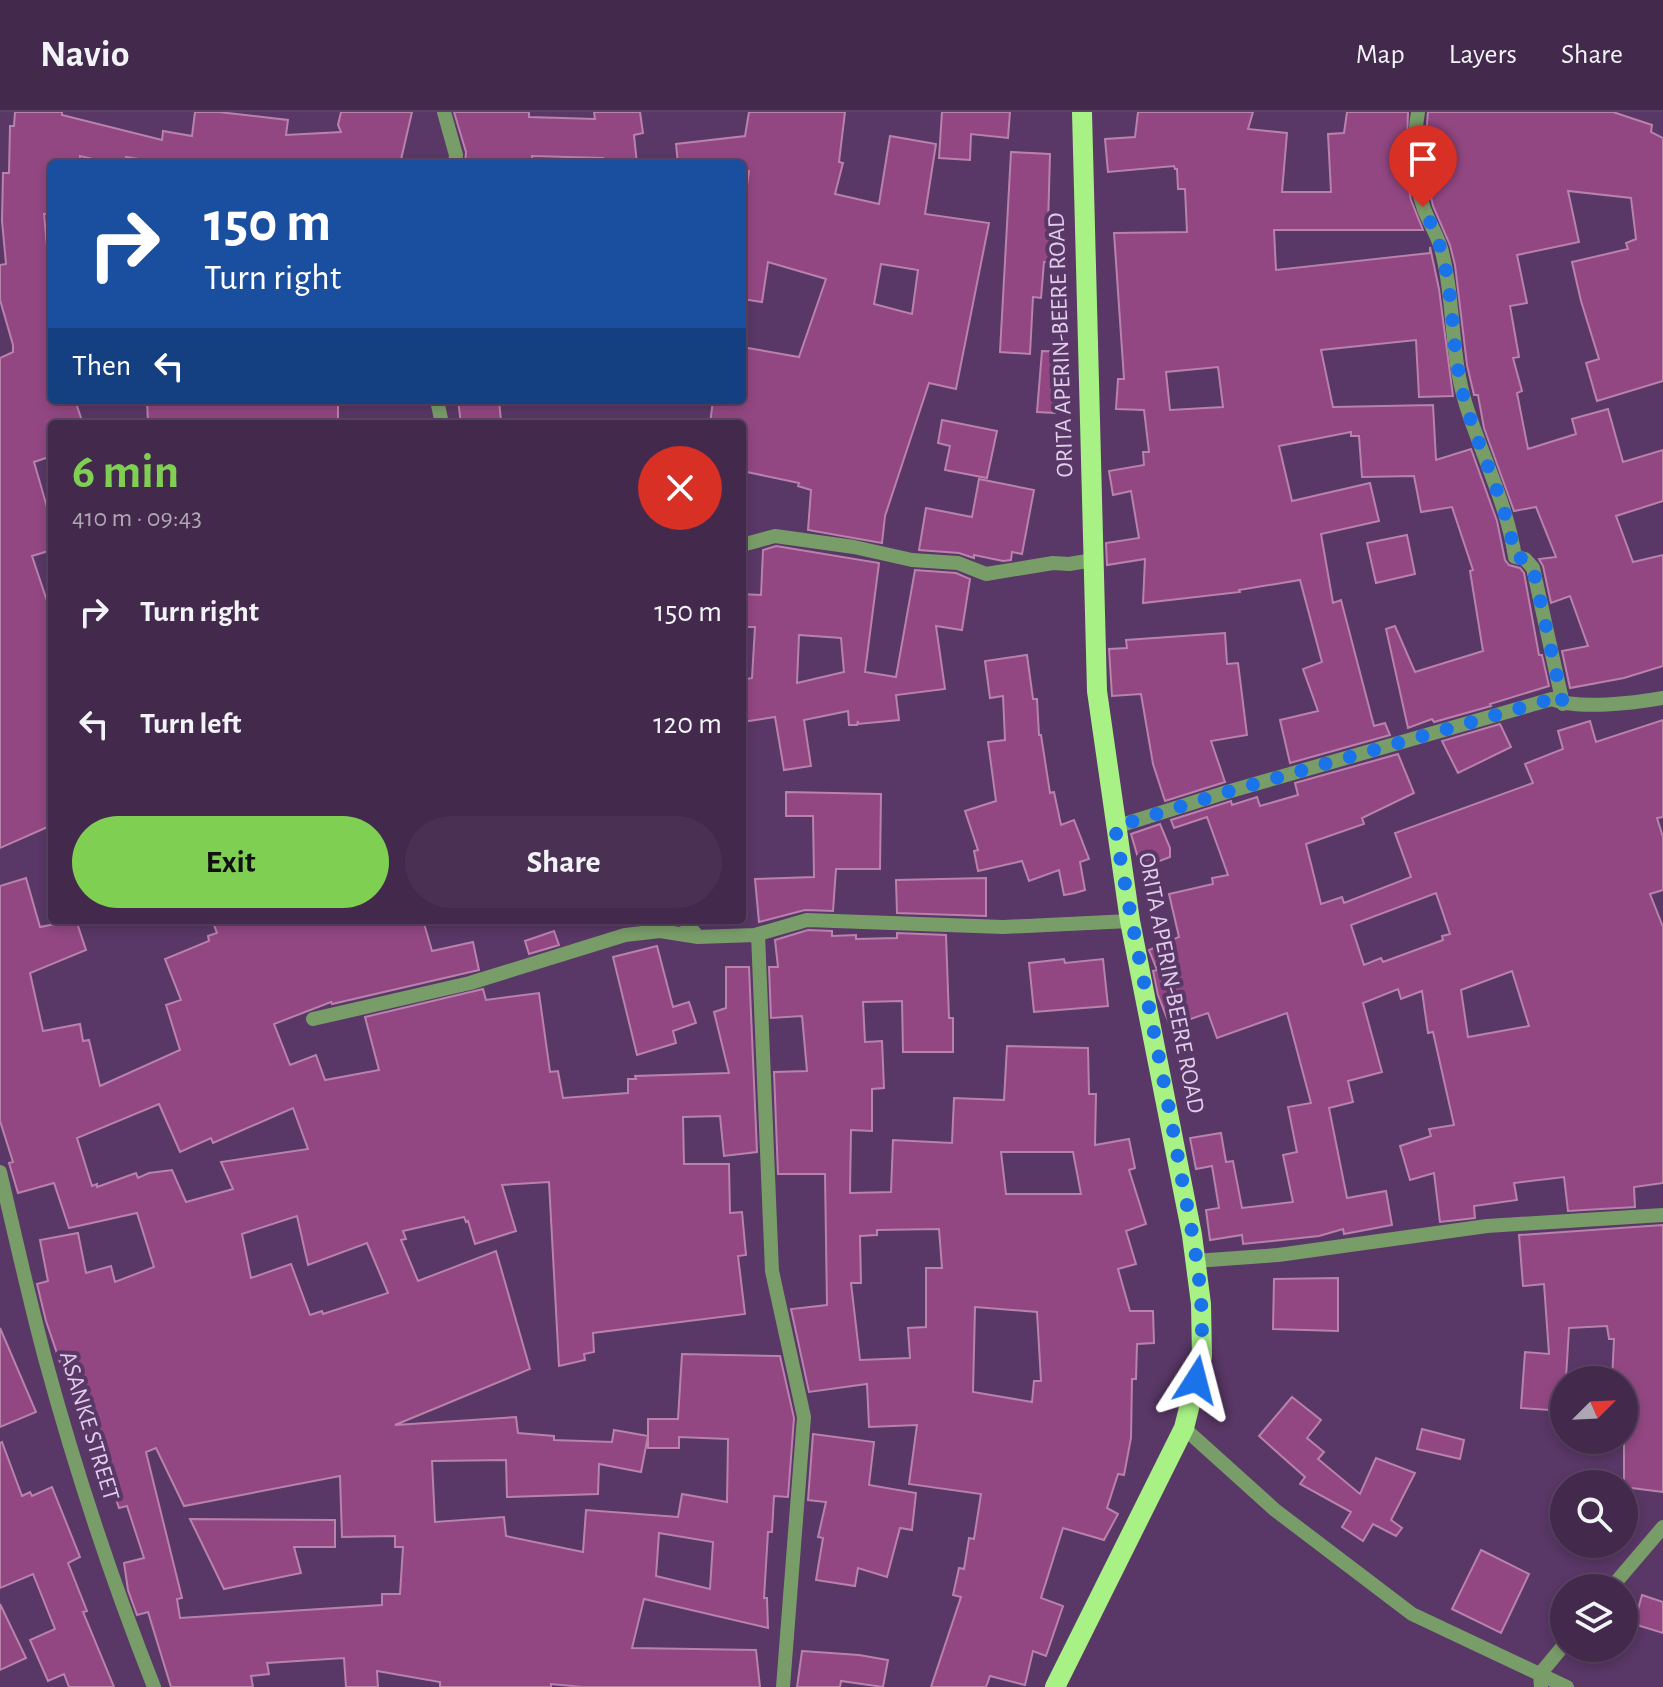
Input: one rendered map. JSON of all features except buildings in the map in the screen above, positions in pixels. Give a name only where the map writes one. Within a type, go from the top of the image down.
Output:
[{"type":"main road","name":"ORITA APERIN-BEERE ROAD","points":[[1055,1687],[1184,1428],[1202,1356],[1201,1304],[1192,1235],[1130,921],[1097,691],[1082,112]]},
{"type":"street","points":[[444,112],[455,160]]},
{"type":"street","points":[[1418,112],[1416,169],[1423,207],[1443,257],[1455,352],[1466,405],[1508,523],[1515,557],[1525,559],[1533,568],[1563,704]]},
{"type":"street","points":[[746,544],[775,536],[854,547],[912,560],[958,563],[986,574],[1093,560]]},
{"type":"street","points":[[1115,827],[1552,699],[1563,704],[1632,704],[1663,698]]},
{"type":"street","points":[[313,1019],[470,983],[625,935],[660,931],[698,937],[758,935],[807,920],[1003,927],[1130,921]]},
{"type":"street","points":[[687,924],[698,937]]},
{"type":"street","points":[[758,935],[772,1271],[804,1417],[783,1687]]},
{"type":"street","name":"ASANKE STREET","points":[[0,1172],[45,1360],[74,1457],[122,1605],[154,1687]]},
{"type":"street","points":[[1195,1261],[1278,1255],[1487,1226],[1663,1215]]},
{"type":"street","points":[[1184,1428],[1275,1510],[1412,1614],[1540,1680],[1567,1687]]},
{"type":"street","points":[[1623,1574],[1663,1527]]},
{"type":"street","points":[[1540,1680],[1552,1662]]},
{"type":"route","points":[[1196,1380],[1202,1356],[1201,1304],[1192,1235],[1130,921],[1115,827],[1552,699],[1563,704],[1533,568],[1525,559],[1515,557],[1508,523],[1466,405],[1455,352],[1448,280],[1440,246],[1423,207]]}]
